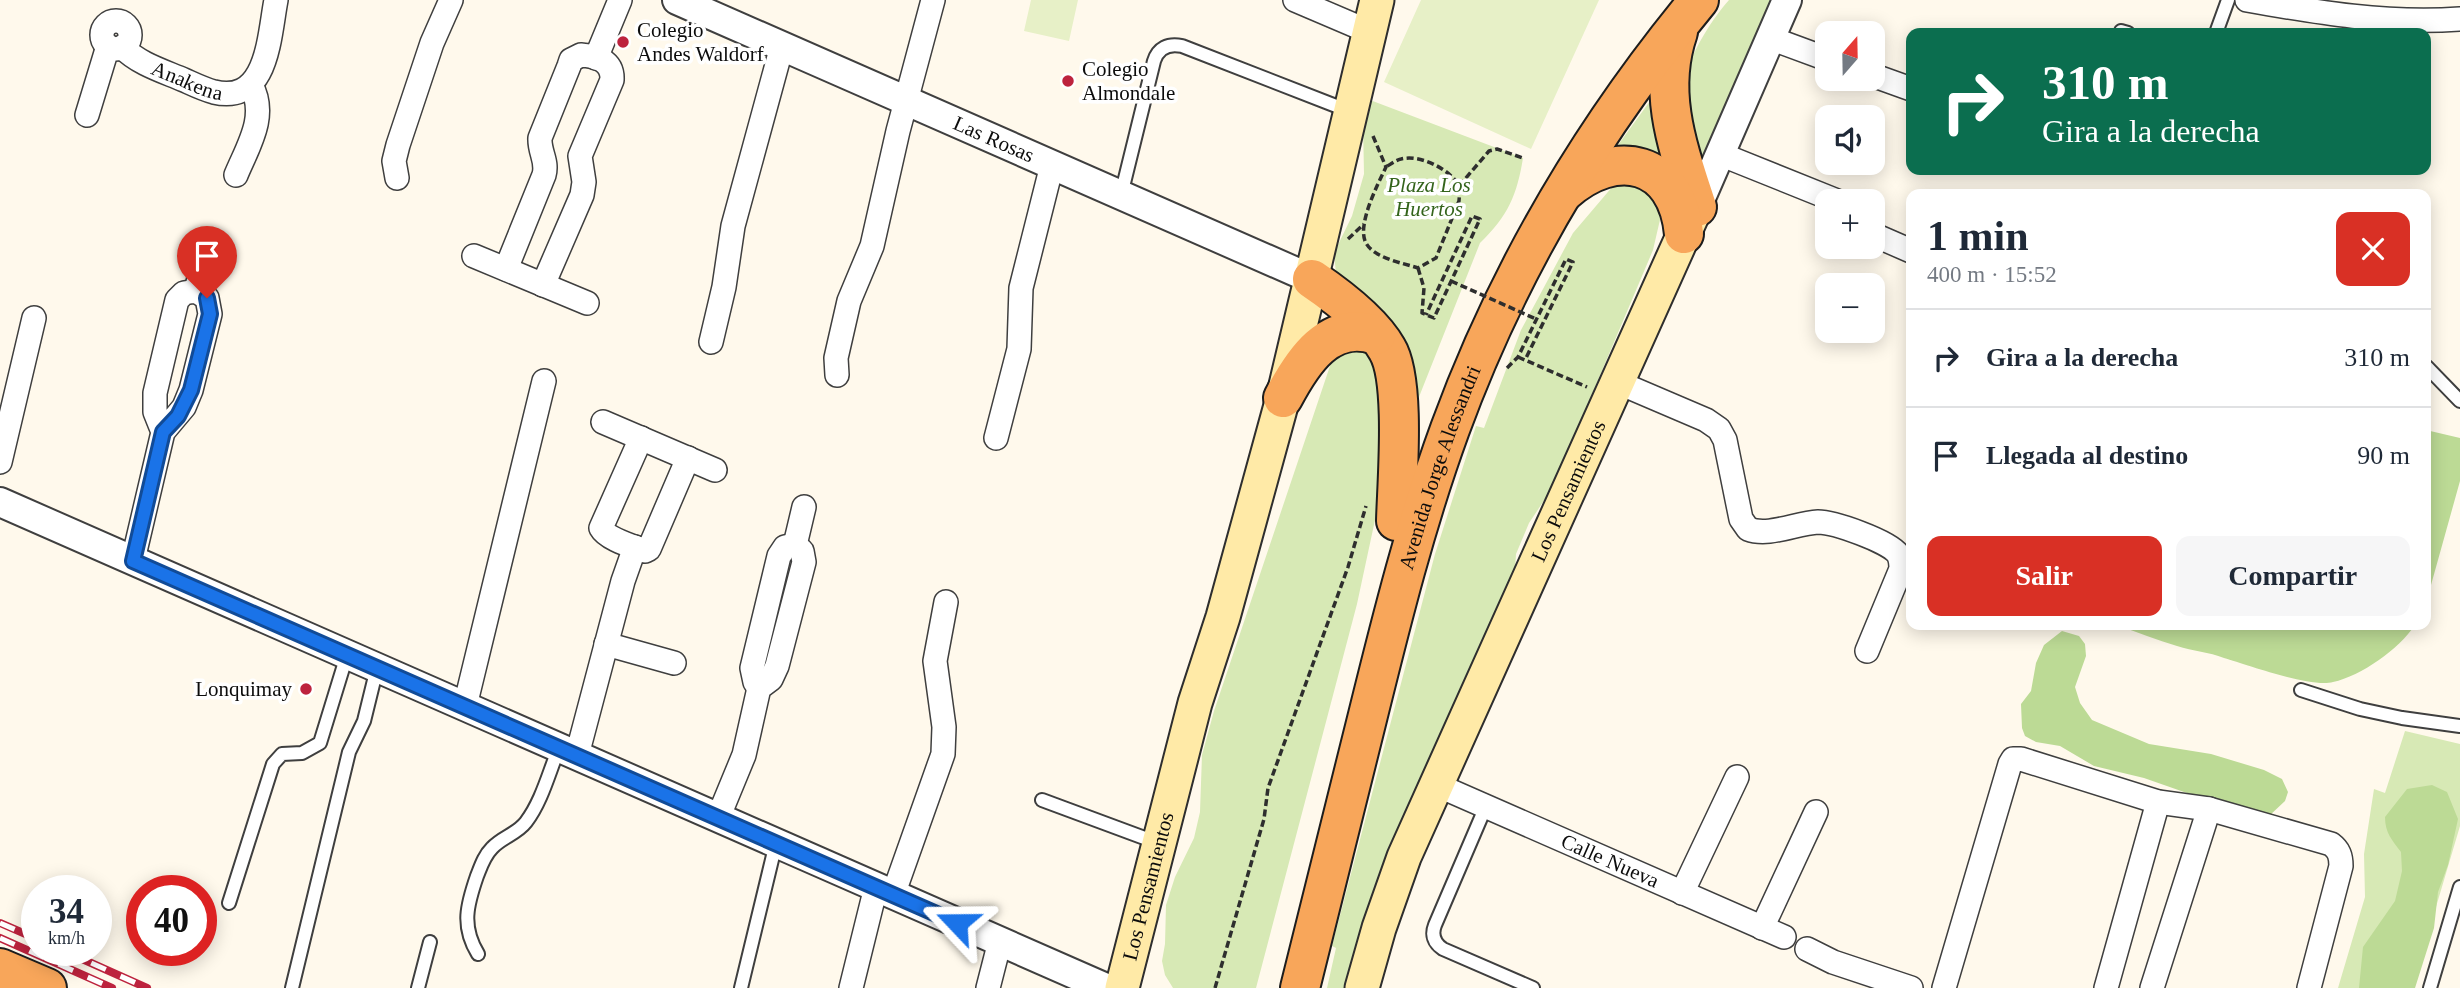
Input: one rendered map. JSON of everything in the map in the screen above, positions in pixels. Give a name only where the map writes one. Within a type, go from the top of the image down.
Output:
[{"type":"highway","name":"Avenida Jorge Alessandri","points":[[1300,988],[1396,604],[1430,485],[1456,414],[1493,325],[1524,261],[1562,193],[1684,6]]},
{"type":"highway","name":"Avenida Jorge Alessandri","points":[[1278,988],[1382,511],[1417,455],[1451,368],[1512,238],[1585,116],[1684,6]]},
{"type":"highway","points":[[1684,6],[1669,69],[1669,106],[1690,220]]},
{"type":"highway","points":[[1562,193],[1572,184],[1596,171],[1620,167],[1642,168],[1653,172],[1668,187],[1680,209],[1690,220]]},
{"type":"highway","points":[[1305,276],[1353,311],[1389,350],[1396,376],[1398,464],[1382,511]]},
{"type":"highway","points":[[1283,398],[1306,360],[1329,338],[1349,331],[1366,331],[1376,335]]},
{"type":"highway","points":[[0,968],[47,988]]},
{"type":"main road","name":"Los Pensamientos","points":[[1195,704],[1205,645],[1305,276],[1344,109],[1377,0]]},
{"type":"main road","name":"Los Pensamientos","points":[[1344,109],[1359,13]]},
{"type":"main road","name":"Los Pensamientos","points":[[1362,988],[1389,898],[1437,785],[1690,220]]},
{"type":"main road","name":"Los Pensamientos","points":[[1122,988],[1195,704],[1223,617],[1283,398],[1305,276]]},
{"type":"street","name":"Anakena","points":[[116,47],[146,64],[212,92],[238,92],[251,85],[262,67],[276,0]]},
{"type":"street","points":[[397,178],[395,153],[432,43],[451,0]]},
{"type":"street","points":[[596,58],[620,0]]},
{"type":"street","points":[[837,375],[836,358],[849,301],[872,246],[933,0]]},
{"type":"street","points":[[1295,0],[1359,13]]},
{"type":"street","name":"Los Pensamientos","points":[[1690,220],[1787,0]]},
{"type":"street","points":[[2248,0],[2372,19],[2420,22],[2460,19]]},
{"type":"street","name":"Las Rosas","points":[[691,3],[782,46],[1305,276]]},
{"type":"street","points":[[87,115],[116,47],[129,39],[128,29],[110,11]]},
{"type":"street","points":[[1770,38],[1815,55]]},
{"type":"street","points":[[711,342],[724,287],[733,226],[782,46]]},
{"type":"street","points":[[506,269],[544,175],[546,165],[540,148],[540,138],[571,60],[581,55],[596,58],[608,65],[612,80],[580,156],[584,182],[582,195],[543,285]]},
{"type":"street","points":[[1885,80],[1906,87]]},
{"type":"street","points":[[236,175],[259,114],[251,85]]},
{"type":"street","points":[[1720,154],[1815,192]]},
{"type":"street","points":[[996,438],[1019,349],[1021,288],[1052,165]]},
{"type":"street","points":[[1885,240],[1906,249]]},
{"type":"street","points":[[196,291],[207,244]]},
{"type":"street","points":[[474,256],[587,303]]},
{"type":"street","points":[[133,561],[163,432],[178,416],[188,399],[210,314],[207,298],[196,291],[184,293],[177,300],[155,393],[156,412],[163,432]]},
{"type":"street","points":[[0,462],[34,318]]},
{"type":"street","points":[[465,706],[544,381]]},
{"type":"street","points":[[1614,389],[1706,420],[1719,429],[1725,440],[1741,519],[1748,529],[1760,532],[1823,522],[1887,545],[1897,552],[1901,569],[1867,651]]},
{"type":"street","points":[[603,422],[715,470]]},
{"type":"street","points":[[641,438],[601,528],[603,533],[635,547],[645,551],[649,549],[688,458]]},
{"type":"street","points":[[0,502],[1106,988]]},
{"type":"street","points":[[718,818],[744,755],[759,688],[752,676],[752,668],[776,569],[781,551],[785,547],[795,545],[804,507]]},
{"type":"street","points":[[568,752],[606,644],[635,547]]},
{"type":"street","points":[[851,988],[885,891],[943,754],[944,727],[935,661],[946,601]]},
{"type":"street","points":[[606,644],[674,663]]},
{"type":"street","points":[[1944,988],[2013,759],[2029,761],[2158,802],[2209,809],[2331,844],[2341,857],[2341,866],[2309,988]]},
{"type":"street","points":[[1682,893],[1737,777]]},
{"type":"street","name":"Calle Nueva","points":[[1437,785],[1784,937]]},
{"type":"street","points":[[2106,988],[2158,802]]},
{"type":"street","points":[[2152,988],[2209,809]]},
{"type":"street","points":[[1762,928],[1816,812]]},
{"type":"street","points":[[988,988],[1000,941]]},
{"type":"street","points":[[1807,949],[1833,962],[1911,988]]},
{"type":"lane","points":[[2218,28],[2228,0]]},
{"type":"lane","points":[[1121,195],[1154,61],[1160,50],[1170,44],[1182,46],[1344,109]]},
{"type":"lane","points":[[2431,371],[2460,401]]},
{"type":"lane","points":[[229,903],[274,764],[282,754],[302,754],[320,743],[347,654]]},
{"type":"lane","points":[[292,988],[349,752],[364,721],[377,668]]},
{"type":"lane","points":[[2301,690],[2360,709],[2460,726]]},
{"type":"lane","points":[[478,954],[467,932],[466,912],[482,863],[492,847],[527,821],[568,752]]},
{"type":"lane","points":[[1042,800],[1159,843]]},
{"type":"lane","points":[[1486,806],[1433,935],[1443,949],[1533,988]]},
{"type":"lane","points":[[741,988],[776,843]]},
{"type":"lane","points":[[2430,988],[2460,887]]},
{"type":"lane","points":[[418,988],[430,942]]},
{"type":"path","points":[[1459,186],[1489,151],[1497,149],[1523,158]]},
{"type":"path","points":[[1410,158],[1450,173],[1459,186],[1459,201],[1436,258],[1418,268],[1376,252],[1365,241],[1364,224],[1373,194],[1386,167],[1399,159],[1410,158]]},
{"type":"path","points":[[1418,268],[1424,288],[1422,313],[1426,315],[1434,318],[1480,219],[1472,216],[1426,315]]},
{"type":"path","points":[[1525,360],[1573,262],[1566,259],[1518,357],[1525,360],[1614,389]]},
{"type":"path","points":[[1451,281],[1536,319]]},
{"type":"path","points":[[1214,988],[1264,820],[1268,788],[1348,567],[1382,511]]},
{"type":"green space","points":[[1031,0],[1078,0],[1069,41],[1024,31]]},
{"type":"green space","points":[[1421,0],[1599,0],[1531,149],[1384,82]]},
{"type":"green space","points":[[1729,0],[1772,0],[1707,154],[1702,155],[1692,142],[1686,76],[1694,53]]},
{"type":"green space","points":[[1653,97],[1674,169],[1610,156]]},
{"type":"green space","name":"Plaza Los Huertos","points":[[1370,100],[1523,158],[1510,204],[1498,224],[1480,243],[1415,407],[1336,274],[1334,253],[1352,216],[1364,174],[1363,124]]},
{"type":"green space","points":[[1640,178],[1662,211],[1653,250],[1590,399],[1565,469],[1529,523],[1516,554],[1514,585],[1350,988],[1327,988],[1336,948],[1332,946],[1435,554],[1476,426],[1484,428],[1521,330],[1573,233],[1613,186]]},
{"type":"green space","points":[[1377,349],[1387,464],[1357,604],[1256,988],[1173,988],[1165,975],[1162,961],[1166,905],[1175,877],[1194,838],[1200,812],[1202,755],[1214,711],[1333,357],[1338,351]]},
{"type":"green space","points":[[2431,431],[2460,438],[2460,481],[2431,585]]},
{"type":"green space","points":[[2131,630],[2411,630],[2389,652],[2367,668],[2344,679],[2323,683],[2279,675],[2213,654],[2177,646]]},
{"type":"green space","points":[[2062,631],[2079,636],[2085,644],[2086,656],[2075,687],[2080,703],[2092,720],[2149,744],[2211,754],[2264,770],[2282,779],[2288,792],[2285,801],[2269,816],[2144,778],[2094,766],[2060,746],[2036,742],[2025,736],[2021,704],[2031,691],[2036,663],[2044,645]]},
{"type":"green space","points":[[2405,731],[2460,744],[2460,826],[2412,988],[2338,988],[2365,897],[2364,854],[2374,789],[2385,793]]},
{"type":"green space","points":[[2432,785],[2447,792],[2458,819],[2448,865],[2438,892],[2434,928],[2415,988],[2359,988],[2363,947],[2395,901],[2402,871],[2401,852],[2388,832],[2385,817],[2407,789]]},
{"type":"railway","points":[[0,923],[21,932]]},
{"type":"railway","points":[[0,938],[112,988]]},
{"type":"railway","points":[[98,966],[147,988]]},
{"type":"place","name":"Colegio Andes Waldorf","points":[[623,42]]},
{"type":"place","name":"Colegio Almondale","points":[[1068,81]]},
{"type":"place","name":"Lonquimay","points":[[306,689]]},
{"type":"route","points":[[207,298],[211,309],[191,390],[178,416],[163,432],[133,561],[957,923]]}]
